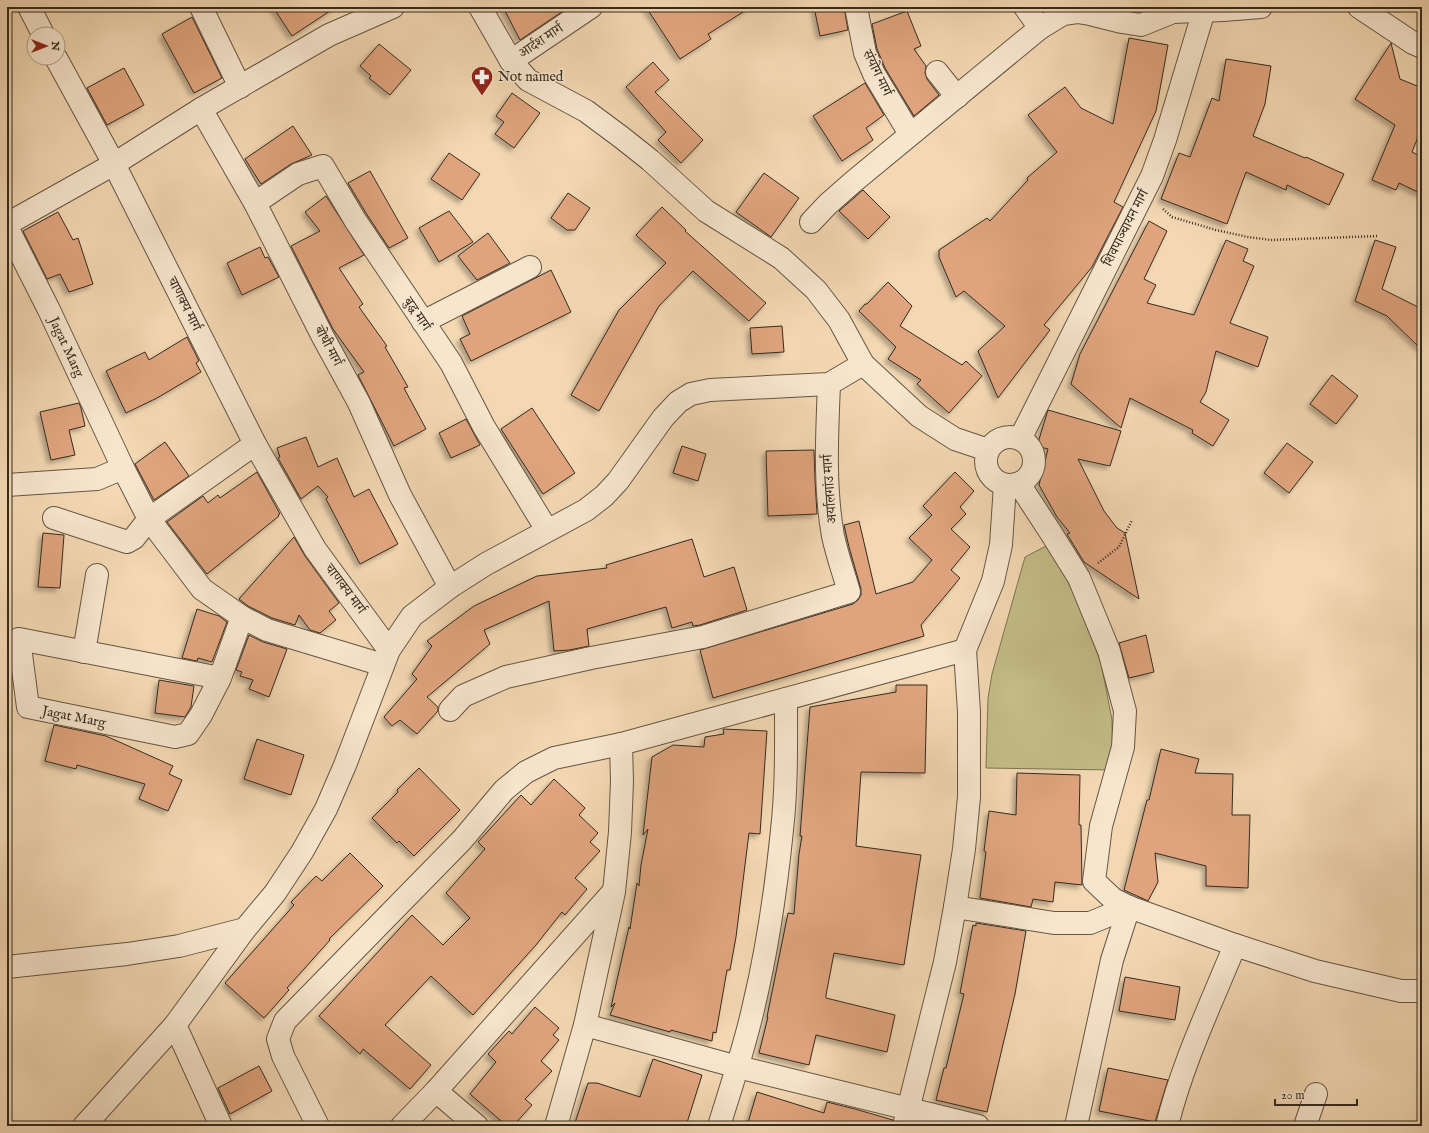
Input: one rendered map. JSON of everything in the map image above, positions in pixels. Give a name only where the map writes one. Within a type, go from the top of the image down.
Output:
[{"type":"street","points":[[29,7],[39,26]]},
{"type":"street","points":[[201,7],[240,87]]},
{"type":"street","points":[[7,226],[114,164],[202,109],[329,35],[393,7]]},
{"type":"street","points":[[480,7],[511,61],[528,80],[586,111],[650,160],[706,211],[781,258],[816,290],[839,320],[863,364],[919,416],[955,439],[988,450]]},
{"type":"street","name":"आर्दश मार्ग","points":[[511,61],[591,7]]},
{"type":"street","name":"संयोग मार्ग","points":[[856,7],[865,53],[874,74],[910,134]]},
{"type":"street","points":[[1026,7],[1040,28]]},
{"type":"street","points":[[810,222],[843,190],[910,134],[1040,28],[1063,14],[1077,12],[1141,25],[1173,12],[1205,8],[1224,10],[1261,7]]},
{"type":"street","points":[[1359,7],[1413,43],[1422,46]]},
{"type":"street","name":"शिवपाञ्चायन मार्ग","points":[[1020,439],[1152,176],[1165,140],[1205,8]]},
{"type":"street","name":"चाणक्य मार्ग","points":[[60,66],[114,164],[255,444],[315,549],[386,658]]},
{"type":"street","points":[[937,72],[957,96]]},
{"type":"street","name":"बोधी मार्ग","points":[[202,109],[255,203],[323,337],[359,403],[400,495],[450,587]]},
{"type":"street","name":"बुद्ध मार्ग","points":[[255,203],[298,174],[323,166],[355,220],[450,363],[484,427],[547,530]]},
{"type":"street","name":"Jagat Marg","points":[[7,226],[149,519],[202,589],[242,617],[267,630],[386,658]]},
{"type":"street","points":[[423,322],[530,267]]},
{"type":"street","points":[[84,1126],[175,1025],[245,929],[275,893],[302,852],[326,809],[345,765],[386,658],[412,616],[450,587],[486,564],[586,510],[604,496],[618,481],[663,418],[678,402],[691,394],[710,390],[829,384],[863,364]]},
{"type":"street","name":"अर्यालगांउ मार्ग","points":[[450,710],[463,696],[506,677],[591,658],[703,637],[849,592],[834,537],[830,510],[826,455],[829,384]]},
{"type":"street","points":[[1012,437],[1020,439],[1032,450],[1034,457],[1032,473],[1026,480],[1012,485],[998,483],[988,472],[986,465],[988,450],[992,444],[998,440],[1012,437]]},
{"type":"street","points":[[54,518],[127,542],[134,538],[149,519],[255,444]]},
{"type":"street","points":[[7,485],[97,479],[123,468]]},
{"type":"street","points":[[1012,485],[1051,533],[1079,578],[1109,651],[1125,711],[1123,747],[1101,826],[1094,881],[1113,899],[1129,907],[1235,945],[1315,971],[1401,991],[1422,991]]},
{"type":"street","points":[[906,1117],[945,962],[964,849],[969,796],[970,712],[965,650],[994,580],[1012,485]]},
{"type":"street","points":[[84,652],[97,575]]},
{"type":"street","name":"Jagat Marg","points":[[220,678],[19,639],[28,708],[175,737],[188,734],[202,715],[220,678],[242,617]]},
{"type":"street","points":[[318,1126],[283,1056],[278,1039],[285,1021],[462,840],[504,790],[526,772],[554,758],[621,744],[965,650]]},
{"type":"street","points":[[719,1126],[738,1067],[753,1010],[776,880],[783,813],[786,757],[786,699]]},
{"type":"street","points":[[556,1126],[585,1025],[614,892],[620,832],[622,781],[621,744]]},
{"type":"street","points":[[402,1126],[436,1091],[614,892]]},
{"type":"street","points":[[955,907],[1054,923],[1090,923],[1129,907]]},
{"type":"street","points":[[1076,1126],[1112,960],[1129,907]]},
{"type":"street","points":[[7,967],[127,954],[179,946],[245,929]]},
{"type":"street","points":[[1168,1126],[1171,1109],[1186,1068],[1235,945]]},
{"type":"street","points":[[175,1025],[221,1126]]},
{"type":"street","points":[[585,1025],[738,1067],[906,1117],[978,1126]]},
{"type":"street","points":[[436,1091],[477,1126]]},
{"type":"street","points":[[1305,1126],[1316,1094]]},
{"type":"path","points":[[1144,193],[1172,217],[1216,230],[1248,237],[1271,240],[1378,236]]},
{"type":"path","points":[[1079,578],[1119,548],[1132,520]]},
{"type":"shaded area","points":[[1048,545],[1075,595],[1101,663],[1112,720],[1113,770],[986,768],[988,698],[992,674],[1025,557]]},
{"type":"building","points":[[273,7],[336,7],[292,36]]},
{"type":"building","points":[[503,7],[569,7],[520,40]]},
{"type":"building","points":[[646,7],[751,7],[708,34],[711,39],[680,59]]},
{"type":"building","points":[[814,7],[844,7],[848,30],[820,36]]},
{"type":"building","points":[[907,11],[921,46],[914,49],[926,66],[925,73],[927,79],[939,95],[914,116],[885,68],[877,49],[872,24]]},
{"type":"building","points":[[192,17],[222,78],[194,93],[162,34]]},
{"type":"building","points":[[1129,38],[1168,45],[1156,111],[1114,202],[1123,207],[1092,267],[1044,325],[1050,330],[998,398],[978,351],[1005,326],[964,291],[956,297],[939,257],[939,250],[987,218],[990,221],[1028,180],[1027,178],[1057,152],[1028,115],[1065,87],[1081,108],[1113,124]]},
{"type":"building","points":[[1391,43],[1400,79],[1422,88],[1422,127],[1412,152],[1422,157],[1422,194],[1399,183],[1396,190],[1372,180],[1395,125],[1355,99]]},
{"type":"building","points":[[379,44],[411,70],[390,95],[369,78],[371,76],[360,66]]},
{"type":"building","points":[[1226,59],[1271,66],[1265,104],[1253,136],[1344,174],[1329,205],[1287,185],[1286,190],[1246,172],[1227,224],[1161,199],[1179,153],[1190,157],[1212,98],[1219,101]]},
{"type":"building","points":[[653,62],[669,80],[655,92],[703,140],[681,163],[658,140],[666,132],[626,87]]},
{"type":"building","points":[[124,68],[144,105],[107,125],[87,88]]},
{"type":"building","points":[[865,83],[884,115],[866,128],[873,140],[842,161],[813,116]]},
{"type":"building","points":[[512,93],[540,113],[514,148],[495,134],[504,122],[496,116]]},
{"type":"building","points":[[293,126],[312,155],[291,164],[261,184],[245,159]]},
{"type":"building","points":[[449,153],[480,174],[462,200],[431,179]]},
{"type":"building","points":[[370,171],[408,238],[389,248],[348,183]]},
{"type":"building","points":[[764,173],[799,198],[771,237],[736,212]]},
{"type":"building","points":[[863,190],[890,217],[868,239],[839,211]]},
{"type":"building","points":[[568,193],[590,208],[575,230],[567,230],[551,218]]},
{"type":"building","points":[[326,196],[364,255],[339,268],[363,304],[359,307],[387,346],[385,347],[408,387],[404,388],[426,429],[394,446],[358,375],[364,372],[333,329],[291,246],[320,231],[305,212]]},
{"type":"building","points":[[662,207],[686,230],[685,231],[766,303],[749,321],[693,271],[659,306],[599,411],[571,395],[619,310],[666,263],[636,235]]},
{"type":"building","points":[[449,211],[473,242],[439,262],[419,228]]},
{"type":"building","points":[[58,212],[73,240],[78,238],[93,284],[69,292],[60,274],[47,279],[23,231]]},
{"type":"building","points":[[1149,221],[1167,231],[1144,279],[1156,285],[1147,303],[1194,315],[1226,240],[1248,249],[1243,261],[1254,266],[1230,323],[1268,337],[1258,367],[1216,351],[1206,392],[1200,402],[1229,420],[1213,446],[1192,433],[1193,430],[1130,398],[1121,428],[1071,384],[1080,354]]},
{"type":"building","points":[[488,233],[510,263],[477,280],[458,256]]},
{"type":"building","points":[[1375,240],[1396,247],[1382,289],[1422,309],[1422,350],[1387,316],[1355,301]]},
{"type":"building","points":[[260,247],[265,258],[268,257],[279,277],[242,295],[227,263]]},
{"type":"building","points":[[551,270],[571,312],[471,361],[460,339],[470,334],[462,316]]},
{"type":"building","points":[[888,282],[912,306],[900,326],[962,365],[966,361],[982,376],[949,413],[917,384],[921,380],[888,359],[896,347],[859,311]]},
{"type":"building","points":[[782,326],[784,352],[752,354],[750,328]]},
{"type":"building","points":[[187,337],[199,361],[196,363],[201,372],[157,398],[126,413],[106,371],[145,352],[149,360]]},
{"type":"building","points":[[1332,375],[1358,396],[1336,424],[1310,404]]},
{"type":"building","points":[[79,403],[85,426],[69,430],[75,455],[51,460],[40,412]]},
{"type":"building","points":[[532,408],[575,473],[543,494],[501,429]]},
{"type":"building","points":[[1048,410],[1121,431],[1110,466],[1078,459],[1104,511],[1117,528],[1125,533],[1139,599],[1084,562],[1067,534],[1070,533],[1057,517],[1039,485],[1048,449],[1037,446]]},
{"type":"building","points":[[466,419],[480,445],[451,458],[439,433]]},
{"type":"building","points":[[306,437],[318,467],[337,458],[354,497],[369,489],[398,544],[360,564],[326,499],[328,497],[318,486],[301,499],[278,458],[280,457],[277,448]]},
{"type":"building","points":[[165,442],[189,476],[154,500],[135,464]]},
{"type":"building","points":[[1287,443],[1313,462],[1289,493],[1264,473]]},
{"type":"building","points":[[682,446],[706,454],[698,481],[673,473]]},
{"type":"building","points":[[814,450],[817,514],[768,516],[766,451]]},
{"type":"building","points":[[257,472],[280,514],[207,574],[167,522],[203,496],[208,503],[218,495],[220,498]]},
{"type":"building","points":[[955,472],[974,491],[960,507],[966,514],[951,529],[970,547],[951,570],[960,578],[921,625],[924,636],[713,698],[700,650],[853,604],[858,600],[861,595],[861,589],[844,525],[859,521],[876,594],[913,582],[932,560],[909,538],[932,515],[923,506]]},
{"type":"building","points":[[43,533],[64,535],[60,588],[38,587]]},
{"type":"building","points":[[294,537],[305,556],[339,603],[329,611],[336,620],[320,633],[310,630],[299,615],[295,625],[272,618],[248,606],[239,599]]},
{"type":"building","points":[[692,539],[704,577],[734,567],[747,610],[700,625],[693,626],[692,622],[672,628],[666,607],[587,629],[589,646],[554,651],[549,601],[484,630],[490,644],[427,697],[438,707],[438,711],[417,734],[400,720],[392,726],[384,717],[417,679],[412,674],[432,646],[427,641],[474,606],[537,576],[607,568],[606,565]]},
{"type":"building","points":[[197,609],[219,616],[227,622],[212,662],[198,658],[197,661],[182,658]]},
{"type":"building","points":[[249,635],[263,642],[287,649],[269,697],[249,689],[253,680],[240,676],[242,672],[236,670]]},
{"type":"building","points":[[1146,635],[1154,672],[1129,678],[1119,643]]},
{"type":"building","points":[[159,680],[194,686],[191,707],[185,717],[155,713]]},
{"type":"building","points":[[896,685],[927,685],[925,773],[861,772],[856,846],[921,855],[904,965],[834,953],[826,995],[826,998],[895,1015],[887,1052],[816,1035],[809,1065],[759,1053],[768,1017],[788,913],[794,914],[802,836],[800,836],[810,707],[896,692]]},
{"type":"building","points":[[54,725],[106,736],[173,766],[169,774],[182,780],[168,811],[139,799],[145,784],[77,765],[76,769],[45,761]]},
{"type":"building","points":[[723,729],[767,731],[760,834],[749,833],[736,937],[730,970],[727,970],[716,1033],[713,1032],[712,1041],[671,1030],[670,1032],[610,1015],[615,1003],[611,1007],[629,927],[630,929],[637,883],[639,886],[641,865],[648,829],[643,835],[652,757],[673,745],[704,747],[705,737],[724,734]]},
{"type":"building","points":[[257,739],[304,755],[291,795],[244,779]]},
{"type":"building","points":[[1161,749],[1199,759],[1195,773],[1233,774],[1232,815],[1250,815],[1248,888],[1206,886],[1206,866],[1155,853],[1158,882],[1148,901],[1124,890],[1147,800],[1149,800]]},
{"type":"building","points":[[419,768],[460,810],[414,856],[399,841],[397,843],[372,818]]},
{"type":"building","points":[[1017,773],[1080,775],[1079,825],[1081,825],[1082,885],[1055,882],[1053,902],[1033,899],[1031,907],[980,898],[986,852],[984,851],[989,811],[1016,815]]},
{"type":"building","points":[[554,779],[585,808],[579,815],[598,833],[590,842],[600,851],[575,878],[587,889],[565,915],[562,912],[536,945],[473,1015],[431,976],[385,1025],[431,1065],[410,1089],[363,1049],[360,1054],[319,1016],[412,915],[443,945],[470,918],[446,893],[485,849],[478,842],[521,795],[531,805]]},
{"type":"building","points":[[350,853],[383,886],[329,939],[330,940],[287,988],[289,990],[264,1018],[225,983],[294,905],[291,902],[316,876],[322,881]]},
{"type":"building","points":[[976,923],[1026,931],[1015,994],[987,1112],[936,1100],[944,1068],[946,1068],[964,994],[960,993],[973,925],[976,926]]},
{"type":"building","points":[[1125,977],[1180,987],[1175,1020],[1119,1011]]},
{"type":"building","points":[[535,1007],[559,1028],[553,1035],[559,1040],[541,1061],[552,1071],[525,1099],[532,1105],[513,1126],[507,1126],[470,1094],[496,1062],[488,1054],[509,1031],[512,1034]]},
{"type":"building","points":[[653,1059],[702,1075],[686,1126],[574,1126],[588,1083],[597,1083],[640,1097]]},
{"type":"building","points":[[259,1066],[272,1091],[230,1114],[218,1088]]},
{"type":"building","points":[[1108,1068],[1168,1080],[1155,1122],[1099,1111]]},
{"type":"building","points":[[757,1092],[824,1113],[827,1102],[855,1109],[893,1120],[892,1126],[747,1126]]},
{"type":"place","name":"Not named","points":[[482,96]]}]
